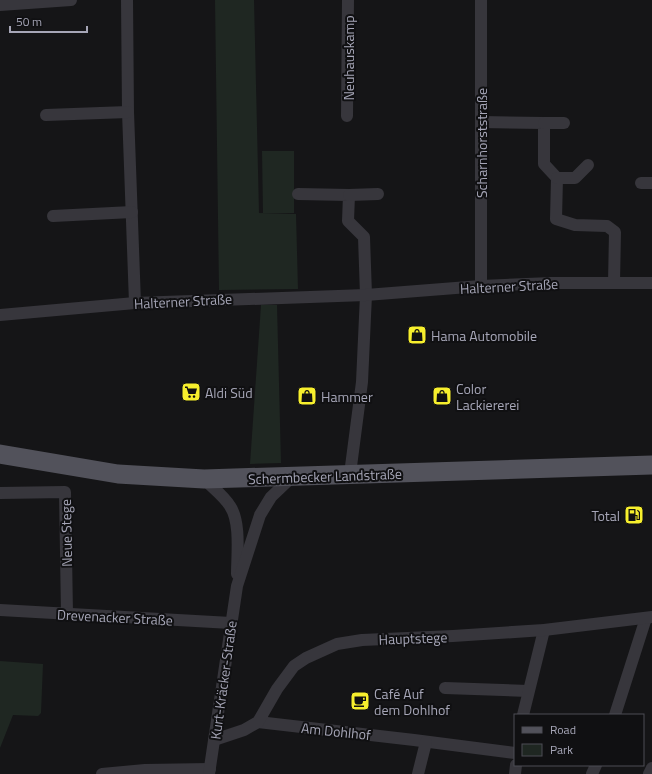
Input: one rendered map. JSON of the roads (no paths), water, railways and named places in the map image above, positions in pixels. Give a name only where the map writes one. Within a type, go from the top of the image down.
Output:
[{"type":"main road","name":"Schermbecker Landstraße","points":[[0,454],[118,474],[204,479],[652,465]]},
{"type":"street","points":[[0,5],[72,0]]},
{"type":"street","points":[[127,0],[128,112],[135,303]]},
{"type":"street","name":"Neuhauskamp","points":[[347,116],[348,0]]},
{"type":"street","name":"Scharnhorststraße","points":[[481,0],[482,286]]},
{"type":"street","points":[[46,115],[128,112]]},
{"type":"street","points":[[481,122],[564,123]]},
{"type":"street","points":[[544,123],[544,164],[557,178],[556,219],[575,225],[607,226],[615,232],[614,283]]},
{"type":"street","points":[[557,178],[575,178],[588,165]]},
{"type":"street","points":[[298,194],[378,194]]},
{"type":"street","points":[[349,195],[348,221],[364,237],[366,295],[362,382],[350,474]]},
{"type":"street","points":[[53,216],[132,212]]},
{"type":"street","name":"Halterner Straße","points":[[0,315],[135,303],[366,295],[482,286],[652,283]]},
{"type":"street","name":"Kurt-Kräcker-Straße","points":[[209,771],[237,586],[260,515],[272,497],[292,477]]},
{"type":"street","name":"Kurt-Kräcker-Straße","points":[[204,479],[225,498],[235,517],[237,586]]},
{"type":"street","name":"Neue Stege","points":[[0,493],[65,492],[67,614]]},
{"type":"street","name":"Drevenacker Straße","points":[[0,610],[231,623]]},
{"type":"street","points":[[615,714],[649,617]]},
{"type":"street","name":"Hauptstege","points":[[258,722],[277,688],[294,666],[306,658],[337,644],[362,640],[544,630],[649,617]]},
{"type":"street","points":[[523,714],[544,630]]},
{"type":"street","points":[[446,688],[528,691]]},
{"type":"street","points":[[214,740],[244,730],[258,722]]},
{"type":"street","name":"Am Dohlhof","points":[[258,722],[514,753]]},
{"type":"street","points":[[418,774],[420,741]]},
{"type":"street","points":[[649,774],[652,768]]},
{"type":"street","points":[[102,774],[145,770],[209,771]]},
{"type":"place","name":"Hama Automobile","points":[[417,335]]},
{"type":"place","name":"Aldi Süd","points":[[191,392]]},
{"type":"place","name":"Hammer","points":[[307,396]]},
{"type":"place","name":"Color Lackiererei","points":[[442,396]]},
{"type":"place","name":"Total","points":[[634,515]]},
{"type":"place","name":"Café Auf dem Dohlhof","points":[[360,701]]}]
